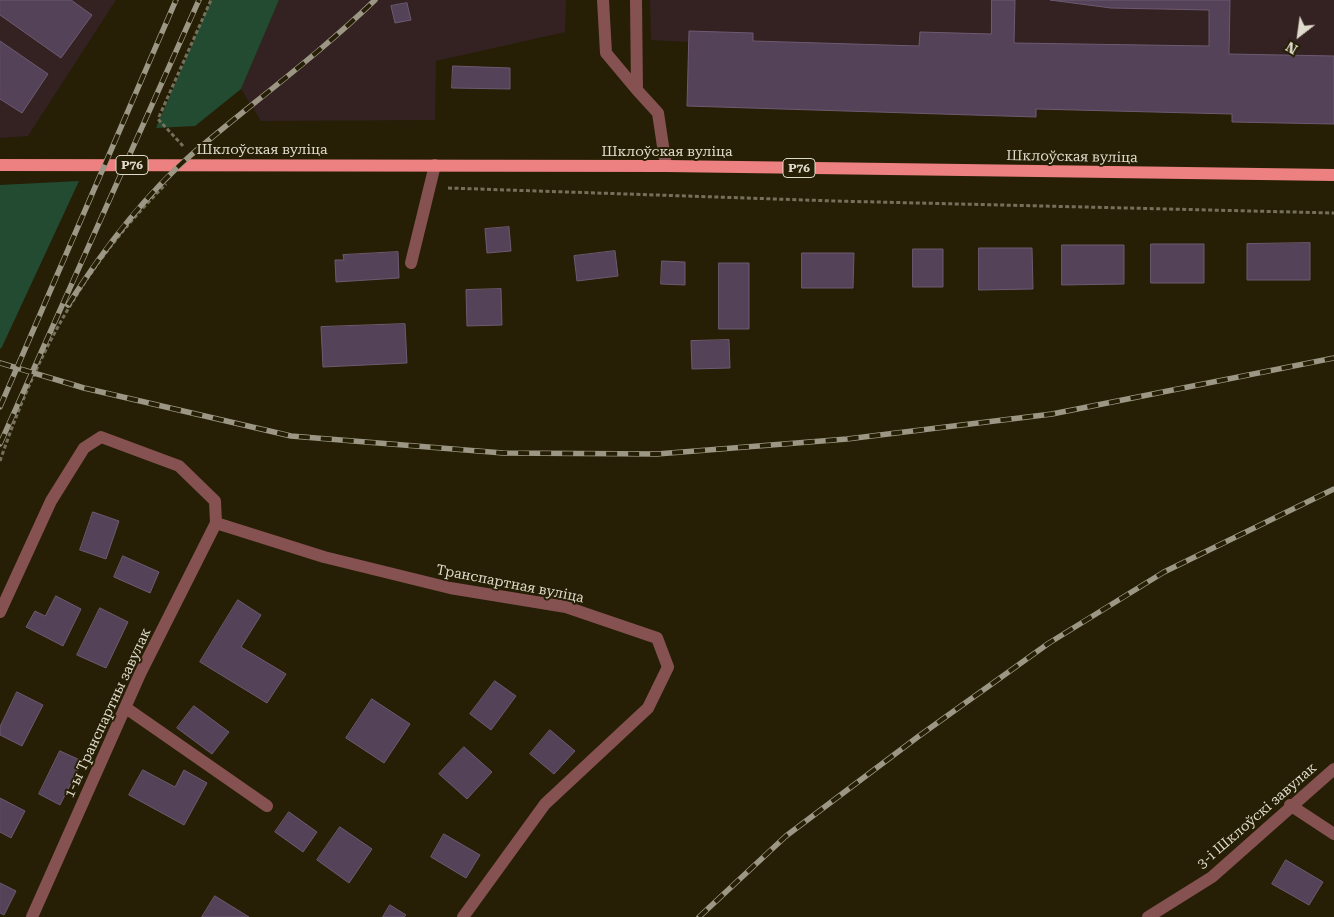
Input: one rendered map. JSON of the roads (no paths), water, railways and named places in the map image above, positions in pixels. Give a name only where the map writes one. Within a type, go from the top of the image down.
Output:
[{"type":"main road","name":"Шклоўская вуліца","points":[[0,165],[666,166],[1334,175]]},
{"type":"street","points":[[603,0],[606,52],[658,113],[666,166]]},
{"type":"street","points":[[636,0],[637,90]]},
{"type":"street","points":[[411,263],[435,165]]},
{"type":"street","points":[[0,612],[51,501],[84,448],[101,437],[179,466],[215,501],[216,523]]},
{"type":"street","name":"1-ы Транспартны завулак","points":[[32,917],[140,674],[216,523]]},
{"type":"street","name":"Транспартная вуліца","points":[[216,523],[324,557],[450,588],[566,607],[656,638],[668,667],[648,708],[545,804],[464,917]]},
{"type":"street","points":[[126,708],[267,806]]},
{"type":"street","name":"3-і Шклоўскі завулак","points":[[1148,917],[1212,877],[1334,768]]},
{"type":"street","points":[[1290,806],[1334,834]]},
{"type":"railway","points":[[0,407],[176,0]]},
{"type":"railway","points":[[0,444],[199,0]]},
{"type":"railway","points":[[68,305],[109,245],[140,207],[173,172],[191,155],[330,41],[375,0]]},
{"type":"railway","points":[[0,363],[84,388],[291,436],[503,453],[657,454],[847,439],[1052,414],[1334,358]]},
{"type":"railway","points":[[699,917],[786,836],[919,736],[1049,643],[1164,572],[1334,489]]}]
